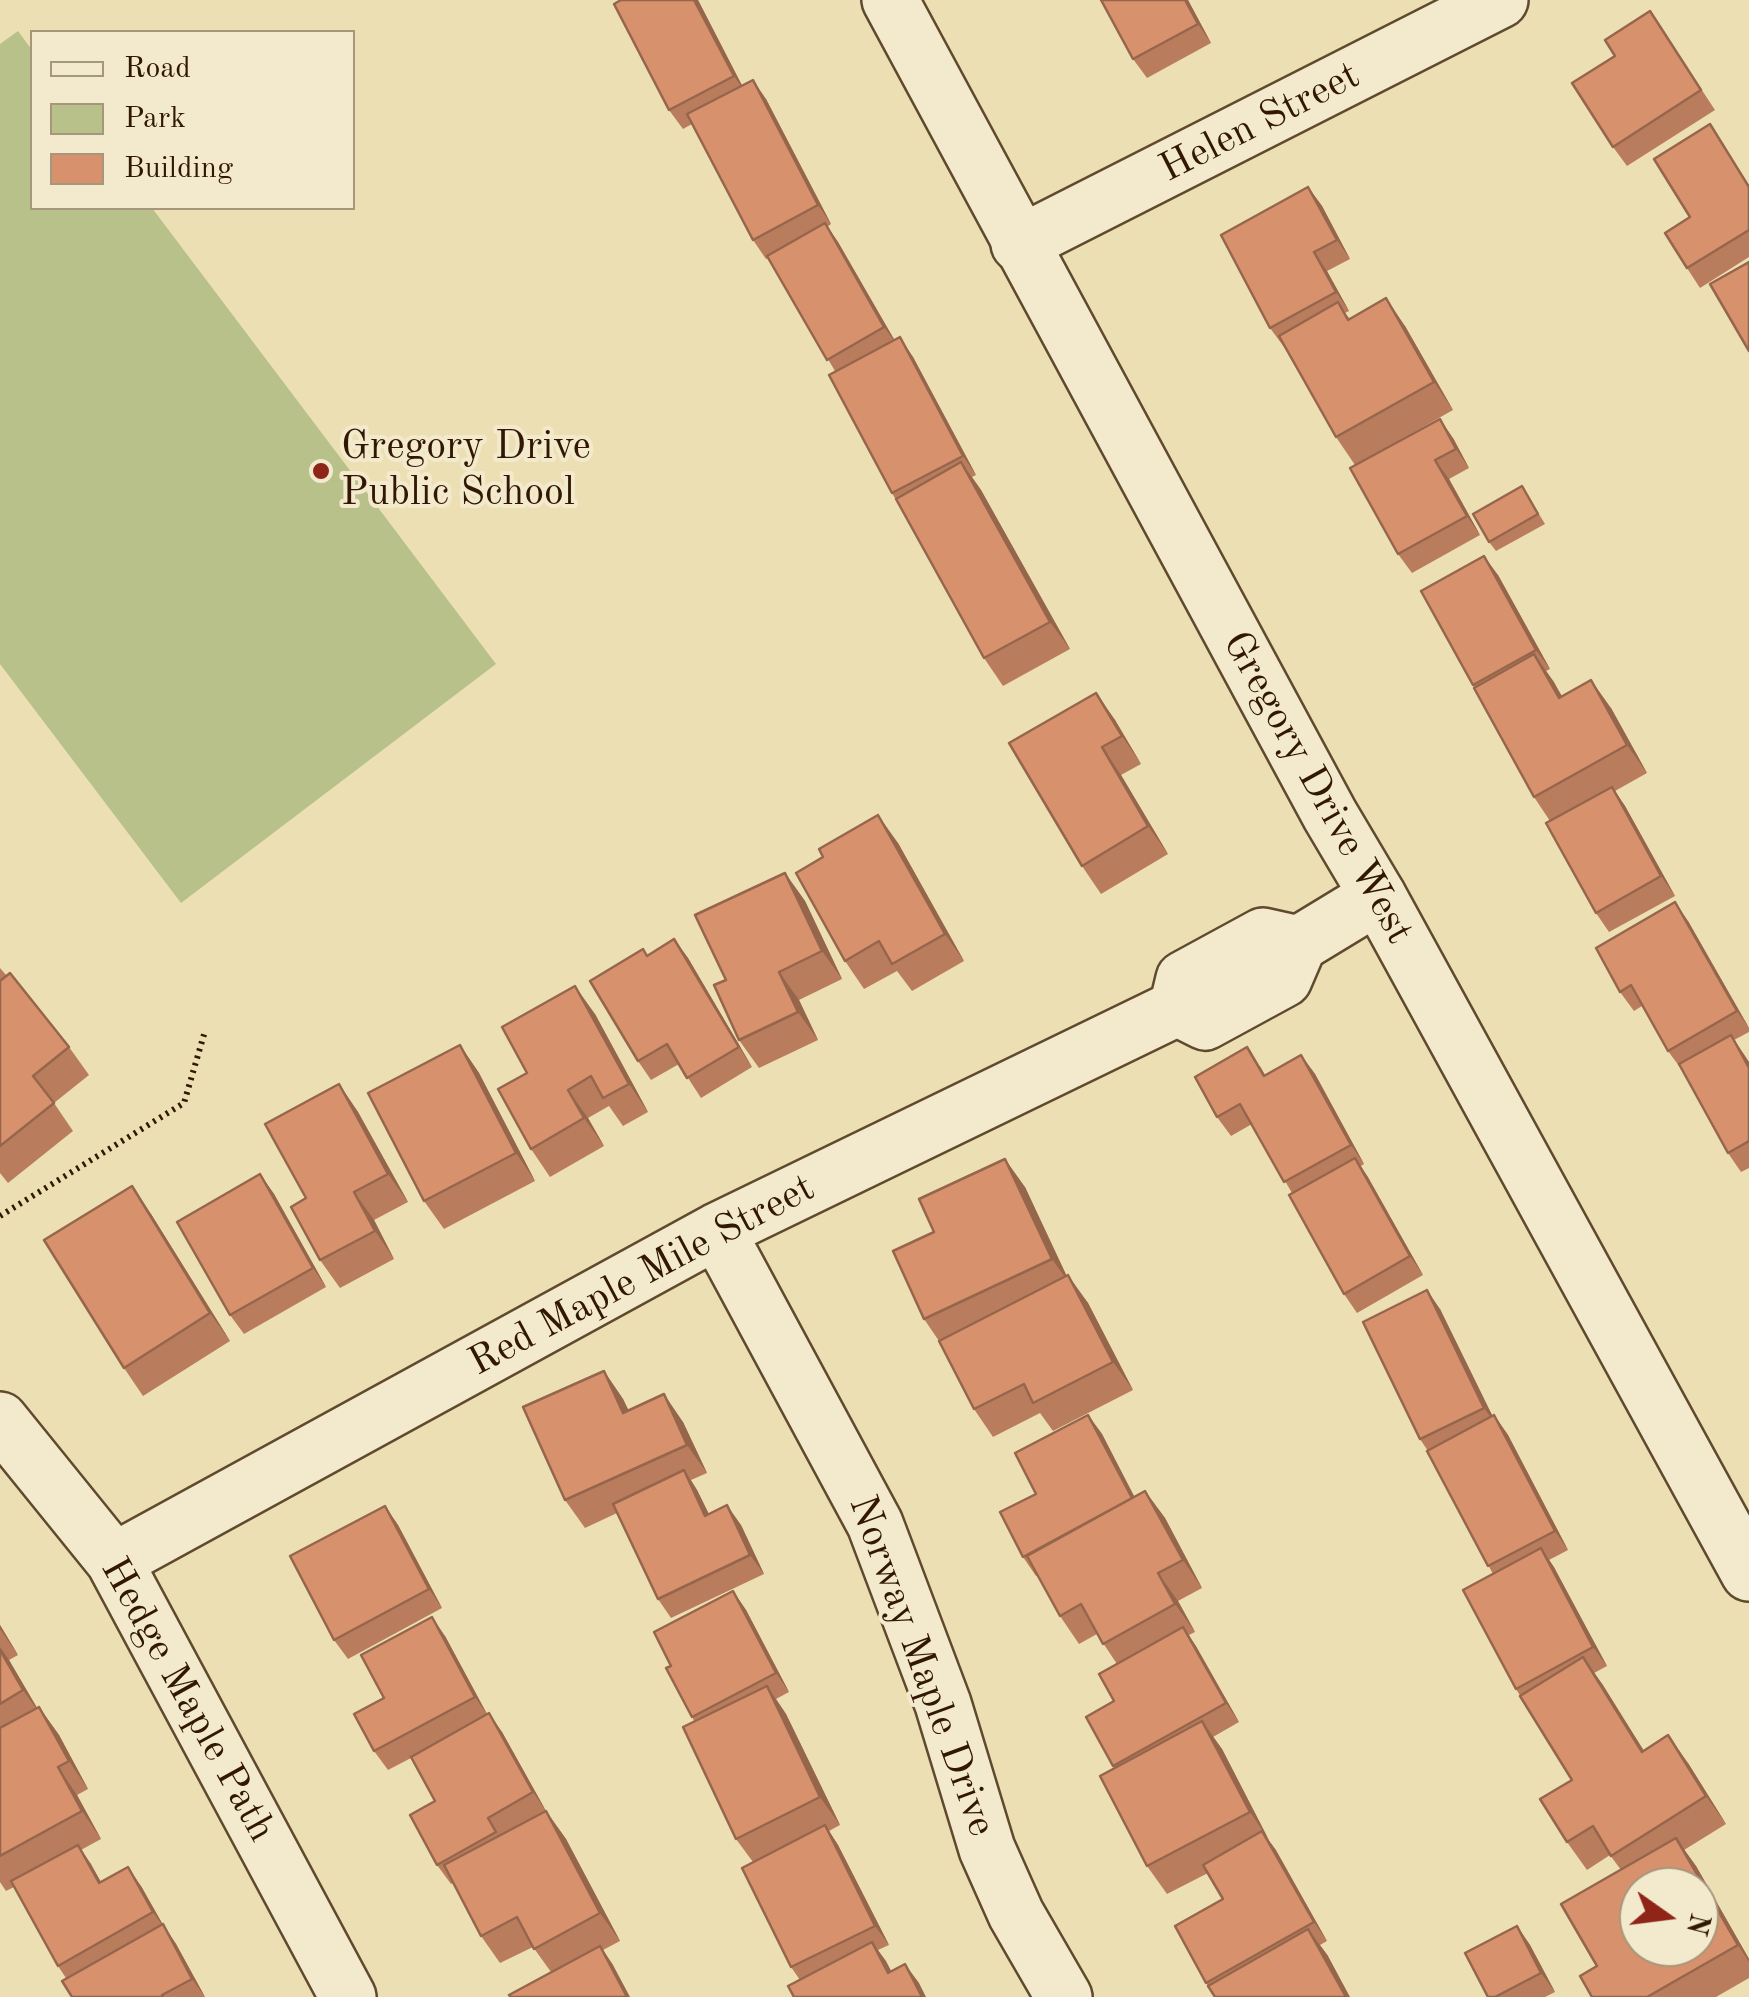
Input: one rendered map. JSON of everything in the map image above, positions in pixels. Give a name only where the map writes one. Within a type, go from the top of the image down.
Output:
[{"type":"street","name":"Gregory Drive West","points":[[890,0],[1330,815],[1749,1573]]},
{"type":"street","name":"Helen Street","points":[[1019,244],[1500,0]]},
{"type":"street","name":"Red Maple Mile Street","points":[[114,1560],[718,1230],[1177,1008],[1204,1022],[1284,979],[1299,944],[1378,896]]},
{"type":"street","name":"Norway Maple Drive","points":[[718,1230],[875,1524],[943,1704],[987,1849],[1016,1914],[1064,1997]]},
{"type":"street","name":"Hedge Maple Path","points":[[0,1420],[114,1560],[348,1997]]},
{"type":"path","points":[[0,1216],[184,1103],[205,1031]]},
{"type":"green space","points":[[18,31],[30,47],[30,210],[154,210],[496,664],[181,903],[0,664],[0,44]]},
{"type":"building","points":[[621,0],[694,0],[734,76],[669,110],[614,4]]},
{"type":"building","points":[[1101,0],[1185,0],[1198,24],[1133,59]]},
{"type":"building","points":[[1650,11],[1701,90],[1613,147],[1572,83],[1615,56],[1605,40]]},
{"type":"building","points":[[753,80],[818,205],[753,240],[687,114]]},
{"type":"building","points":[[1710,124],[1749,187],[1749,230],[1687,268],[1665,233],[1690,217],[1654,159]]},
{"type":"building","points":[[1308,187],[1337,240],[1314,252],[1336,292],[1270,328],[1221,235]]},
{"type":"building","points":[[825,223],[884,327],[827,360],[767,256]]},
{"type":"building","points":[[1749,262],[1749,351],[1710,284]]},
{"type":"building","points":[[1386,298],[1434,382],[1336,437],[1279,336],[1338,302],[1348,320]]},
{"type":"building","points":[[900,337],[963,456],[892,493],[829,375]]},
{"type":"building","points":[[1440,419],[1456,449],[1435,460],[1467,516],[1398,554],[1350,468]]},
{"type":"building","points":[[961,462],[1050,622],[984,658],[896,499]]},
{"type":"building","points":[[1522,486],[1538,514],[1489,542],[1473,514]]},
{"type":"building","points":[[1484,556],[1536,650],[1473,685],[1421,591]]},
{"type":"building","points":[[1534,654],[1559,698],[1591,680],[1627,745],[1534,797],[1474,688]]},
{"type":"building","points":[[1096,693],[1122,736],[1102,747],[1148,826],[1082,866],[1009,743]]},
{"type":"building","points":[[1612,787],[1661,876],[1596,913],[1546,823]]},
{"type":"building","points":[[878,815],[945,934],[892,964],[879,941],[845,961],[796,873],[823,857],[819,849]]},
{"type":"building","points":[[785,873],[822,951],[779,972],[798,1012],[739,1040],[714,985],[726,980],[695,915]]},
{"type":"building","points":[[1675,902],[1737,1011],[1668,1051],[1631,985],[1620,992],[1596,948]]},
{"type":"building","points":[[674,939],[739,1047],[687,1078],[667,1044],[638,1061],[590,981],[643,949],[647,956]]},
{"type":"building","points":[[10,973],[69,1047],[33,1076],[54,1103],[0,1146],[0,981]]},
{"type":"building","points":[[575,986],[629,1084],[603,1098],[591,1076],[568,1090],[584,1118],[531,1149],[498,1089],[527,1073],[502,1027]]},
{"type":"building","points":[[1731,1035],[1749,1068],[1749,1141],[1728,1153],[1679,1064]]},
{"type":"building","points":[[460,1045],[516,1153],[424,1201],[368,1093]]},
{"type":"building","points":[[1247,1047],[1264,1076],[1301,1055],[1351,1145],[1284,1182],[1240,1104],[1217,1117],[1195,1077]]},
{"type":"building","points":[[339,1084],[388,1174],[354,1192],[375,1231],[320,1260],[291,1207],[306,1198],[265,1124]]},
{"type":"building","points":[[1355,1158],[1410,1256],[1344,1294],[1289,1195]]},
{"type":"building","points":[[1005,1159],[1052,1259],[924,1319],[893,1251],[934,1232],[919,1199]]},
{"type":"building","points":[[260,1174],[313,1268],[230,1315],[177,1222]]},
{"type":"building","points":[[132,1186],[210,1313],[124,1368],[44,1240]]},
{"type":"building","points":[[1068,1275],[1113,1362],[1033,1403],[1024,1384],[974,1409],[939,1341]]},
{"type":"building","points":[[1427,1290],[1484,1408],[1420,1439],[1363,1322]]},
{"type":"building","points":[[604,1371],[623,1413],[664,1394],[687,1445],[565,1500],[523,1407]]},
{"type":"building","points":[[1088,1415],[1132,1498],[1023,1557],[1000,1512],[1036,1494],[1015,1453]]},
{"type":"building","points":[[1494,1415],[1555,1531],[1488,1566],[1427,1451]]},
{"type":"building","points":[[684,1470],[705,1516],[727,1505],[750,1555],[658,1599],[613,1504]]},
{"type":"building","points":[[1145,1491],[1183,1560],[1158,1573],[1175,1604],[1103,1644],[1081,1604],[1060,1616],[1027,1556]]},
{"type":"building","points":[[385,1506],[429,1589],[334,1640],[290,1556]]},
{"type":"building","points":[[1541,1548],[1593,1647],[1516,1689],[1463,1590]]},
{"type":"building","points":[[733,1591],[776,1673],[692,1717],[666,1668],[671,1666],[654,1632]]},
{"type":"building","points":[[432,1617],[475,1697],[374,1751],[354,1714],[384,1698],[361,1655]]},
{"type":"building","points":[[1183,1627],[1226,1703],[1113,1766],[1086,1717],[1114,1701],[1099,1674]]},
{"type":"building","points":[[0,1650],[23,1690],[0,1704]]},
{"type":"building","points":[[1583,1657],[1642,1752],[1668,1735],[1706,1796],[1611,1856],[1593,1826],[1567,1842],[1540,1799],[1572,1780],[1520,1696]]},
{"type":"building","points":[[767,1686],[820,1797],[736,1839],[683,1727]]},
{"type":"building","points":[[39,1707],[69,1761],[58,1767],[82,1811],[0,1856],[0,1728]]},
{"type":"building","points":[[489,1713],[533,1792],[488,1818],[496,1832],[437,1865],[410,1815],[435,1801],[411,1757]]},
{"type":"building","points":[[1202,1721],[1250,1812],[1147,1866],[1100,1776]]},
{"type":"building","points":[[546,1811],[600,1913],[534,1949],[517,1917],[481,1936],[444,1865]]},
{"type":"building","points":[[825,1825],[875,1926],[791,1967],[742,1868]]},
{"type":"building","points":[[1262,1831],[1314,1922],[1206,1983],[1175,1926],[1223,1899],[1203,1865]]},
{"type":"building","points":[[1676,1838],[1693,1867],[1625,1867]]},
{"type":"building","points":[[78,1845],[99,1883],[128,1867],[153,1912],[58,1966],[11,1881]]},
{"type":"building","points":[[1619,1871],[1619,1967],[1700,1967],[1647,1997],[1592,1997],[1580,1976],[1597,1966],[1561,1904]]},
{"type":"building","points":[[1719,1912],[1738,1945],[1719,1956]]},
{"type":"building","points":[[163,1924],[192,1979],[163,1997],[72,1997],[62,1981]]},
{"type":"building","points":[[1517,1926],[1541,1973],[1488,1997],[1465,1953]]},
{"type":"building","points":[[1308,1929],[1346,1997],[1215,1997],[1208,1986]]},
{"type":"building","points":[[872,1942],[888,1973],[905,1964],[922,1997],[794,1997],[788,1986]]},
{"type":"building","points":[[600,1946],[627,1997],[509,1995]]},
{"type":"place","name":"Gregory Drive Public School","points":[[321,471]]}]
